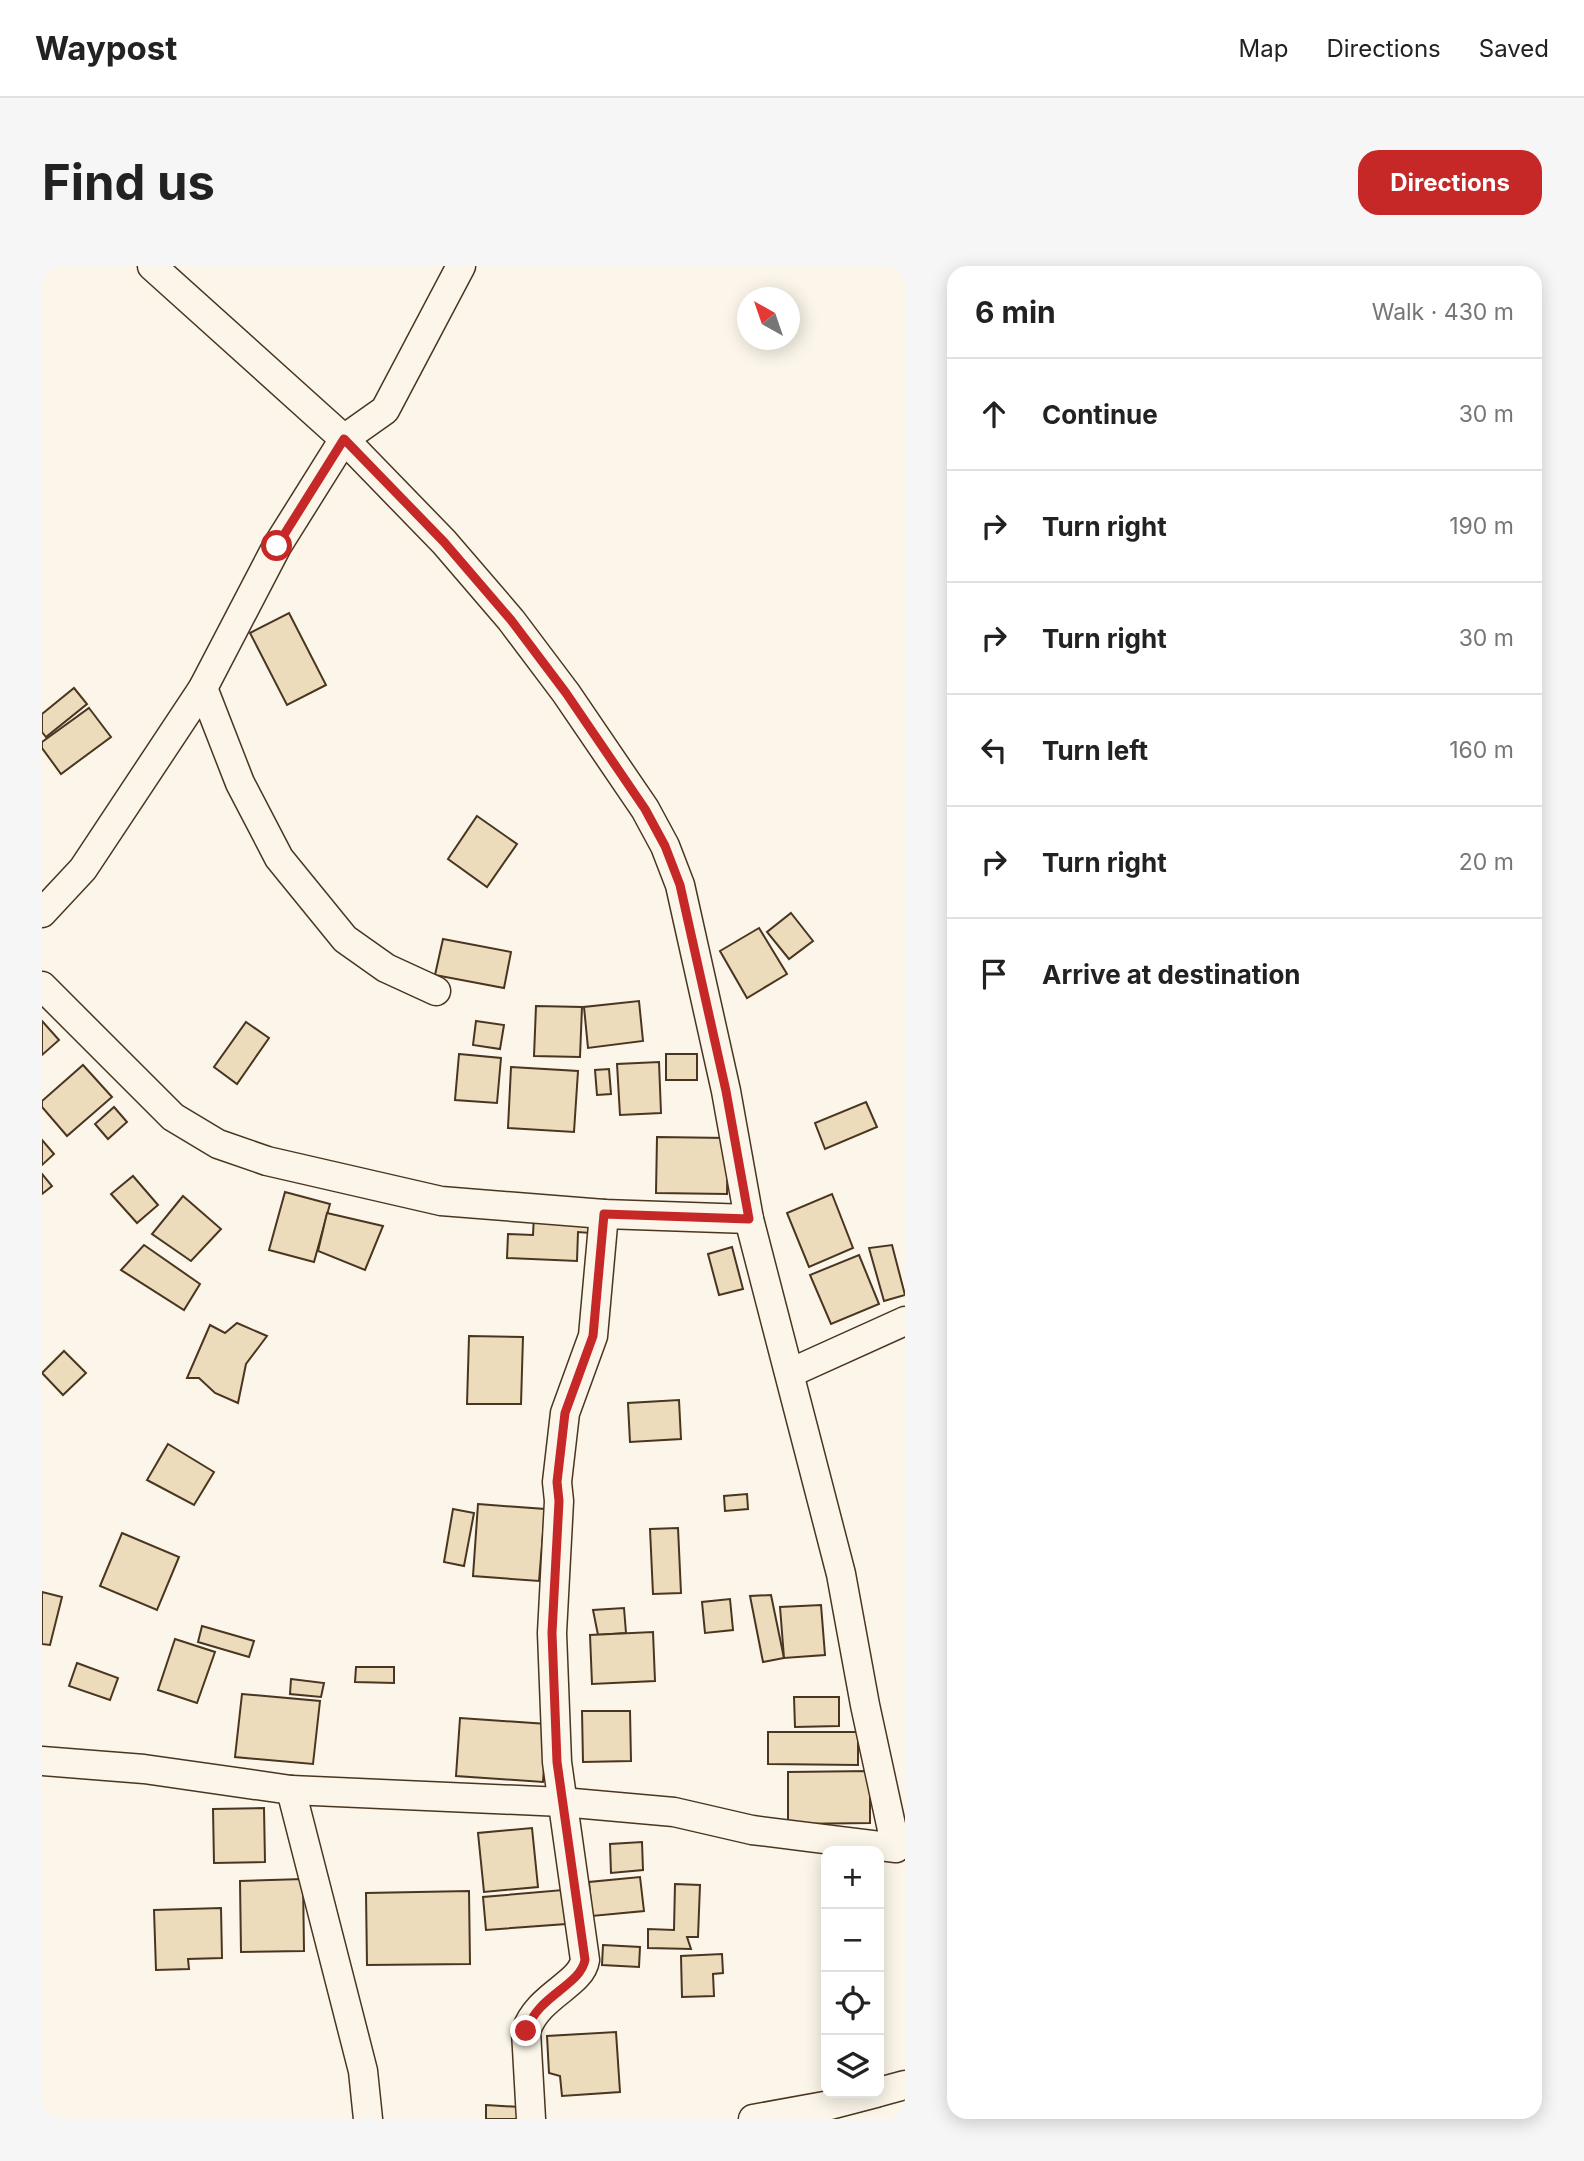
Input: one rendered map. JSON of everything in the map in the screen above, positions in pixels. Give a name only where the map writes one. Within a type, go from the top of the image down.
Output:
[{"type":"street","points":[[42,1761],[144,1769],[291,1790],[562,1802],[674,1812],[752,1830],[902,1849],[865,1705],[841,1574],[749,1219],[726,1091],[680,885],[665,846],[645,809],[573,703],[511,620],[444,542],[344,439],[152,266]]},
{"type":"street","points":[[42,913],[83,869],[203,688],[277,546],[344,439],[385,410],[461,266]]},
{"type":"street","points":[[203,688],[240,783],[279,858],[345,939],[386,968],[436,991]]},
{"type":"street","points":[[42,986],[173,1117],[218,1144],[267,1161],[441,1200],[604,1214],[749,1219]]},
{"type":"street","points":[[531,2119],[526,2031],[530,2018],[536,2008],[580,1973],[585,1960],[557,1762],[552,1633],[559,1501],[557,1482],[565,1413],[593,1336],[604,1214]]},
{"type":"street","points":[[790,1373],[905,1321]]},
{"type":"street","points":[[291,1790],[363,2071],[369,2119]]},
{"type":"street","points":[[884,2090],[905,2085]]},
{"type":"street","points":[[753,2119],[855,2098]]},
{"type":"building","points":[[289,613],[326,685],[287,705],[250,633]]},
{"type":"building","points":[[74,688],[87,704],[46,737],[42,732],[42,714]]},
{"type":"building","points":[[89,708],[111,737],[61,774],[42,748],[42,742]]},
{"type":"building","points":[[477,816],[517,844],[487,887],[448,859]]},
{"type":"building","points":[[791,913],[813,941],[789,959],[767,932]]},
{"type":"building","points":[[759,928],[787,974],[747,998],[720,951]]},
{"type":"building","points":[[443,939],[511,952],[504,988],[435,975]]},
{"type":"building","points":[[639,1001],[643,1041],[588,1048],[584,1007]]},
{"type":"building","points":[[536,1006],[582,1007],[580,1057],[534,1056]]},
{"type":"building","points":[[42,1021],[59,1040],[42,1055]]},
{"type":"building","points":[[476,1021],[504,1025],[500,1049],[473,1045]]},
{"type":"building","points":[[246,1022],[269,1038],[237,1084],[214,1067]]},
{"type":"building","points":[[459,1054],[501,1058],[497,1103],[455,1100]]},
{"type":"building","points":[[666,1054],[697,1054],[697,1080],[666,1080]]},
{"type":"building","points":[[659,1062],[661,1113],[620,1115],[617,1064]]},
{"type":"building","points":[[83,1065],[112,1097],[67,1136],[42,1107],[42,1101]]},
{"type":"building","points":[[511,1067],[578,1071],[574,1132],[508,1128]]},
{"type":"building","points":[[609,1069],[611,1094],[597,1095],[595,1070]]},
{"type":"building","points":[[866,1102],[877,1127],[825,1149],[815,1123]]},
{"type":"building","points":[[114,1107],[127,1122],[108,1139],[95,1124]]},
{"type":"building","points":[[657,1137],[728,1138],[727,1194],[656,1193]]},
{"type":"building","points":[[42,1140],[54,1154],[42,1165]]},
{"type":"building","points":[[42,1174],[52,1186],[42,1194]]},
{"type":"building","points":[[133,1176],[158,1205],[137,1223],[111,1194]]},
{"type":"building","points":[[285,1192],[330,1204],[314,1262],[269,1250]]},
{"type":"building","points":[[832,1194],[853,1248],[809,1267],[787,1213]]},
{"type":"building","points":[[183,1196],[221,1229],[191,1261],[152,1234]]},
{"type":"building","points":[[327,1213],[383,1226],[365,1270],[318,1251]]},
{"type":"building","points":[[534,1214],[590,1216],[590,1233],[578,1232],[577,1261],[507,1258],[508,1234],[533,1235]]},
{"type":"building","points":[[144,1245],[200,1284],[184,1310],[121,1270]]},
{"type":"building","points":[[892,1245],[905,1295],[884,1301],[869,1248]]},
{"type":"building","points":[[732,1247],[743,1289],[719,1295],[708,1254]]},
{"type":"building","points":[[859,1255],[879,1304],[831,1324],[810,1275]]},
{"type":"building","points":[[237,1323],[267,1336],[246,1364],[238,1403],[215,1393],[199,1378],[187,1378],[210,1325],[225,1333]]},
{"type":"building","points":[[469,1336],[523,1337],[521,1404],[467,1404]]},
{"type":"building","points":[[64,1351],[86,1373],[63,1395],[42,1373]]},
{"type":"building","points":[[679,1400],[681,1439],[630,1442],[628,1403]]},
{"type":"building","points":[[168,1444],[214,1472],[194,1505],[147,1480]]},
{"type":"building","points":[[747,1494],[748,1509],[725,1511],[724,1496]]},
{"type":"building","points":[[478,1504],[545,1509],[539,1581],[473,1576]]},
{"type":"building","points":[[453,1509],[474,1513],[464,1566],[444,1562]]},
{"type":"building","points":[[678,1528],[681,1593],[653,1594],[650,1529]]},
{"type":"building","points":[[122,1533],[179,1557],[157,1610],[100,1586]]},
{"type":"building","points":[[42,1592],[62,1597],[50,1645],[42,1644]]},
{"type":"building","points":[[771,1595],[784,1658],[763,1662],[750,1596]]},
{"type":"building","points":[[730,1599],[733,1630],[705,1633],[702,1602]]},
{"type":"building","points":[[821,1605],[825,1655],[784,1658],[780,1607]]},
{"type":"building","points":[[624,1608],[626,1633],[598,1635],[593,1610]]},
{"type":"building","points":[[202,1626],[254,1641],[249,1657],[198,1642]]},
{"type":"building","points":[[653,1632],[655,1681],[592,1684],[590,1635]]},
{"type":"building","points":[[175,1639],[215,1652],[197,1703],[158,1690]]},
{"type":"building","points":[[77,1663],[118,1678],[110,1700],[69,1686]]},
{"type":"building","points":[[356,1667],[394,1667],[394,1683],[355,1682]]},
{"type":"building","points":[[291,1679],[324,1683],[321,1697],[290,1694]]},
{"type":"building","points":[[242,1694],[320,1701],[313,1764],[235,1757]]},
{"type":"building","points":[[794,1697],[839,1697],[839,1726],[795,1727]]},
{"type":"building","points":[[582,1711],[630,1711],[631,1761],[583,1762]]},
{"type":"building","points":[[460,1718],[547,1724],[543,1782],[456,1776]]},
{"type":"building","points":[[768,1732],[858,1732],[858,1765],[768,1764]]},
{"type":"building","points":[[870,1771],[870,1823],[788,1824],[788,1772]]},
{"type":"building","points":[[264,1808],[265,1862],[214,1863],[213,1809]]},
{"type":"building","points":[[532,1828],[538,1887],[484,1892],[478,1833]]},
{"type":"building","points":[[642,1842],[643,1870],[611,1873],[610,1844]]},
{"type":"building","points":[[640,1877],[644,1911],[592,1916],[589,1882]]},
{"type":"building","points":[[303,1879],[304,1951],[241,1952],[240,1881]]},
{"type":"building","points":[[675,1884],[700,1885],[698,1937],[687,1937],[691,1949],[648,1948],[648,1929],[674,1930]]},
{"type":"building","points":[[563,1890],[566,1924],[486,1930],[483,1897]]},
{"type":"building","points":[[469,1891],[470,1964],[367,1965],[366,1893]]},
{"type":"building","points":[[221,1908],[222,1958],[188,1959],[189,1969],[156,1970],[154,1910]]},
{"type":"building","points":[[603,1945],[640,1947],[639,1967],[602,1965]]},
{"type":"building","points":[[722,1954],[723,1973],[713,1974],[714,1996],[682,1997],[681,1956]]},
{"type":"building","points":[[616,2032],[620,2092],[562,2096],[560,2076],[549,2073],[547,2036]]},
{"type":"building","points":[[486,2105],[520,2107],[520,2119],[486,2119]]},
{"type":"route","points":[[277,546],[344,439],[444,542],[511,620],[566,693],[645,809],[665,846],[680,885],[726,1091],[749,1219],[604,1214],[593,1336],[565,1413],[557,1482],[559,1501],[552,1633],[557,1762],[585,1960],[580,1973],[536,2008],[526,2031]]}]
